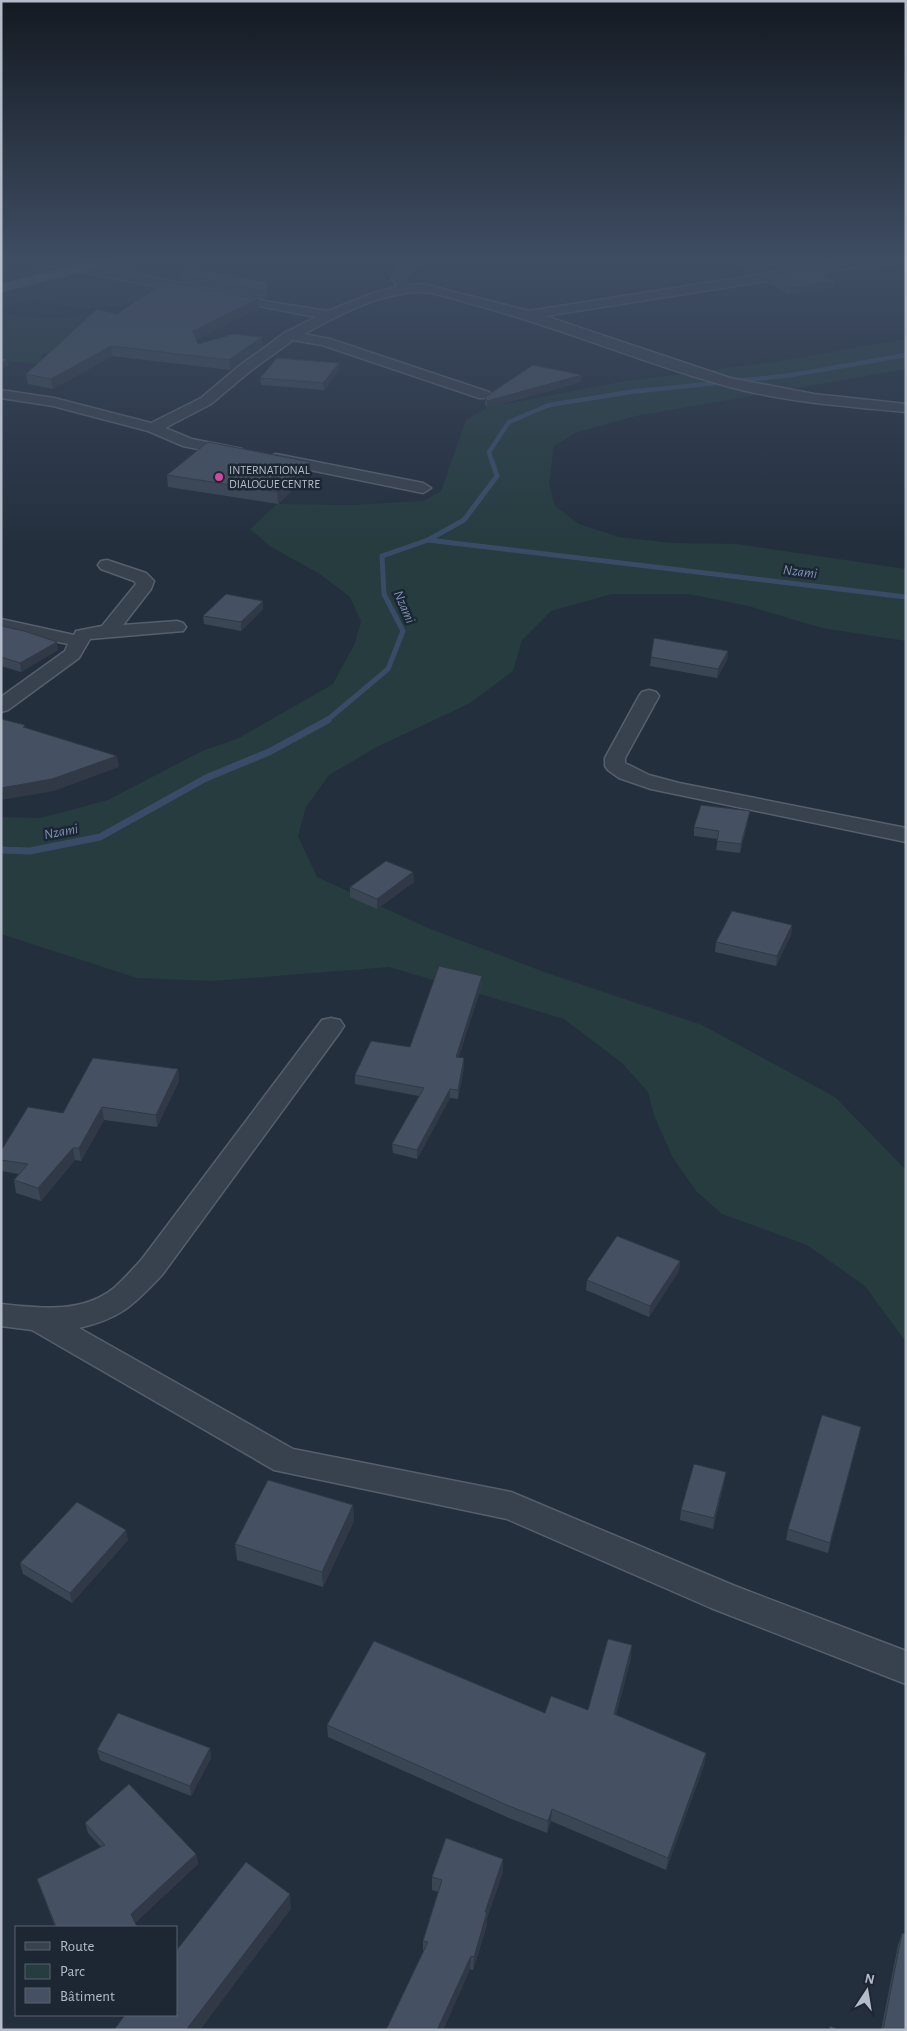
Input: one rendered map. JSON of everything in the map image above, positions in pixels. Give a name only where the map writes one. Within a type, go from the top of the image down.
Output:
[{"type":"street","points":[[153,428],[206,401],[264,355]]},
{"type":"street","points":[[363,355],[484,395]]},
{"type":"street","points":[[646,355],[727,382],[814,398],[906,408]]},
{"type":"street","points":[[1,394],[54,402],[153,428],[188,443],[423,488]]},
{"type":"street","points":[[107,565],[140,577],[145,581],[145,585],[108,631]]},
{"type":"street","points":[[1,624],[78,641]]},
{"type":"street","points":[[1,706],[72,654],[78,641],[88,633],[176,628]]},
{"type":"street","points":[[649,696],[615,758],[616,766],[624,773],[688,792],[860,824],[906,835]]},
{"type":"street","points":[[1,1315],[40,1320],[74,1318],[101,1311],[122,1298],[152,1267],[331,1026]]},
{"type":"street","points":[[40,1320],[286,1461],[511,1506],[723,1597],[906,1668]]},
{"type":"green space","points":[[1,355],[42,355],[40,361],[36,364],[1,360]]},
{"type":"green space","points":[[815,355],[906,355],[906,369],[636,416],[575,433],[554,446],[549,483],[555,506],[579,524],[619,537],[673,543],[737,544],[906,569],[906,641],[822,628],[748,606],[689,594],[612,594],[551,611],[522,640],[513,671],[470,703],[375,748],[329,775],[306,807],[298,836],[317,877],[430,929],[547,973],[702,1025],[835,1097],[906,1170],[906,1342],[865,1286],[807,1245],[722,1214],[697,1192],[673,1158],[655,1118],[648,1092],[622,1063],[564,1019],[389,967],[212,981],[137,978],[1,934],[1,817],[40,818],[108,800],[202,751],[237,739],[333,684],[355,643],[361,621],[350,597],[320,574],[271,547],[250,529],[277,504],[351,505],[423,501],[441,491],[466,420],[489,407],[626,381]]},
{"type":"building","points":[[47,355],[95,355],[51,379],[26,374]]},
{"type":"building","points":[[185,355],[236,355],[229,360]]},
{"type":"building","points":[[1,358],[8,359],[1,363]]},
{"type":"building","points":[[277,358],[339,363],[323,383],[260,378]]},
{"type":"building","points":[[533,365],[582,375],[487,401],[485,397]]},
{"type":"building","points":[[208,442],[310,462],[277,492],[167,475]]},
{"type":"building","points":[[226,594],[263,601],[241,622],[203,616]]},
{"type":"building","points":[[1,626],[24,631],[57,642],[20,663],[1,657]]},
{"type":"building","points":[[654,638],[728,651],[718,669],[651,657]]},
{"type":"building","points":[[1,719],[25,725],[23,727],[117,756],[52,779],[1,788]]},
{"type":"building","points":[[701,805],[750,811],[741,844],[717,841],[719,831],[694,827]]},
{"type":"building","points":[[386,861],[413,872],[377,899],[350,887]]},
{"type":"building","points":[[732,911],[792,925],[777,956],[716,942]]},
{"type":"building","points":[[439,966],[482,976],[456,1057],[464,1058],[458,1090],[450,1089],[417,1150],[392,1144],[424,1088],[355,1075],[371,1041],[410,1047]]},
{"type":"building","points":[[93,1058],[178,1069],[156,1115],[102,1107],[79,1148],[73,1148],[38,1188],[14,1180],[28,1164],[1,1160],[1,1151],[28,1107],[63,1113]]},
{"type":"building","points":[[617,1236],[680,1261],[650,1306],[587,1280]]},
{"type":"building","points":[[822,1415],[861,1427],[830,1543],[788,1529]]},
{"type":"building","points":[[694,1464],[726,1472],[714,1518],[681,1510]]},
{"type":"building","points":[[268,1480],[353,1505],[322,1572],[235,1544]]},
{"type":"building","points":[[77,1502],[126,1530],[70,1593],[20,1563]]},
{"type":"building","points":[[608,1639],[632,1645],[614,1714],[706,1753],[668,1858],[552,1809],[548,1821],[509,1806],[327,1725],[374,1641],[545,1713],[551,1696],[588,1710]]},
{"type":"building","points":[[118,1713],[210,1748],[190,1786],[97,1750]]},
{"type":"building","points":[[129,1784],[196,1854],[131,1914],[137,1926],[56,1926],[37,1879],[105,1845],[85,1823]]},
{"type":"building","points":[[446,1838],[503,1859],[485,1912],[487,1912],[474,1957],[471,1956],[437,2030],[386,2030],[428,1942],[423,1941],[442,1880],[432,1877]]},
{"type":"building","points":[[246,1862],[290,1894],[186,2030],[114,2030],[124,2016],[178,2016],[178,1948]]},
{"type":"building","points":[[902,1933],[906,1934],[906,2030],[883,2030]]},
{"type":"building","points":[[830,2026],[839,2030],[829,2030]]},
{"type":"waterway","points":[[492,462],[489,452],[509,422],[549,405],[630,392],[792,375],[906,355]]},
{"type":"waterway","points":[[428,540],[464,520],[497,476],[492,461]]},
{"type":"waterway","name":"Nzami","points":[[326,721],[388,669],[403,631],[384,594],[382,556],[428,540]]},
{"type":"waterway","name":"Nzami","points":[[428,540],[906,597]]},
{"type":"waterway","name":"Nzami","points":[[1,850],[30,851],[100,837],[206,778],[269,752],[326,721]]},
{"type":"place","name":"INTERNATIONAL DIALOGUE CENTRE","points":[[219,477]]}]
